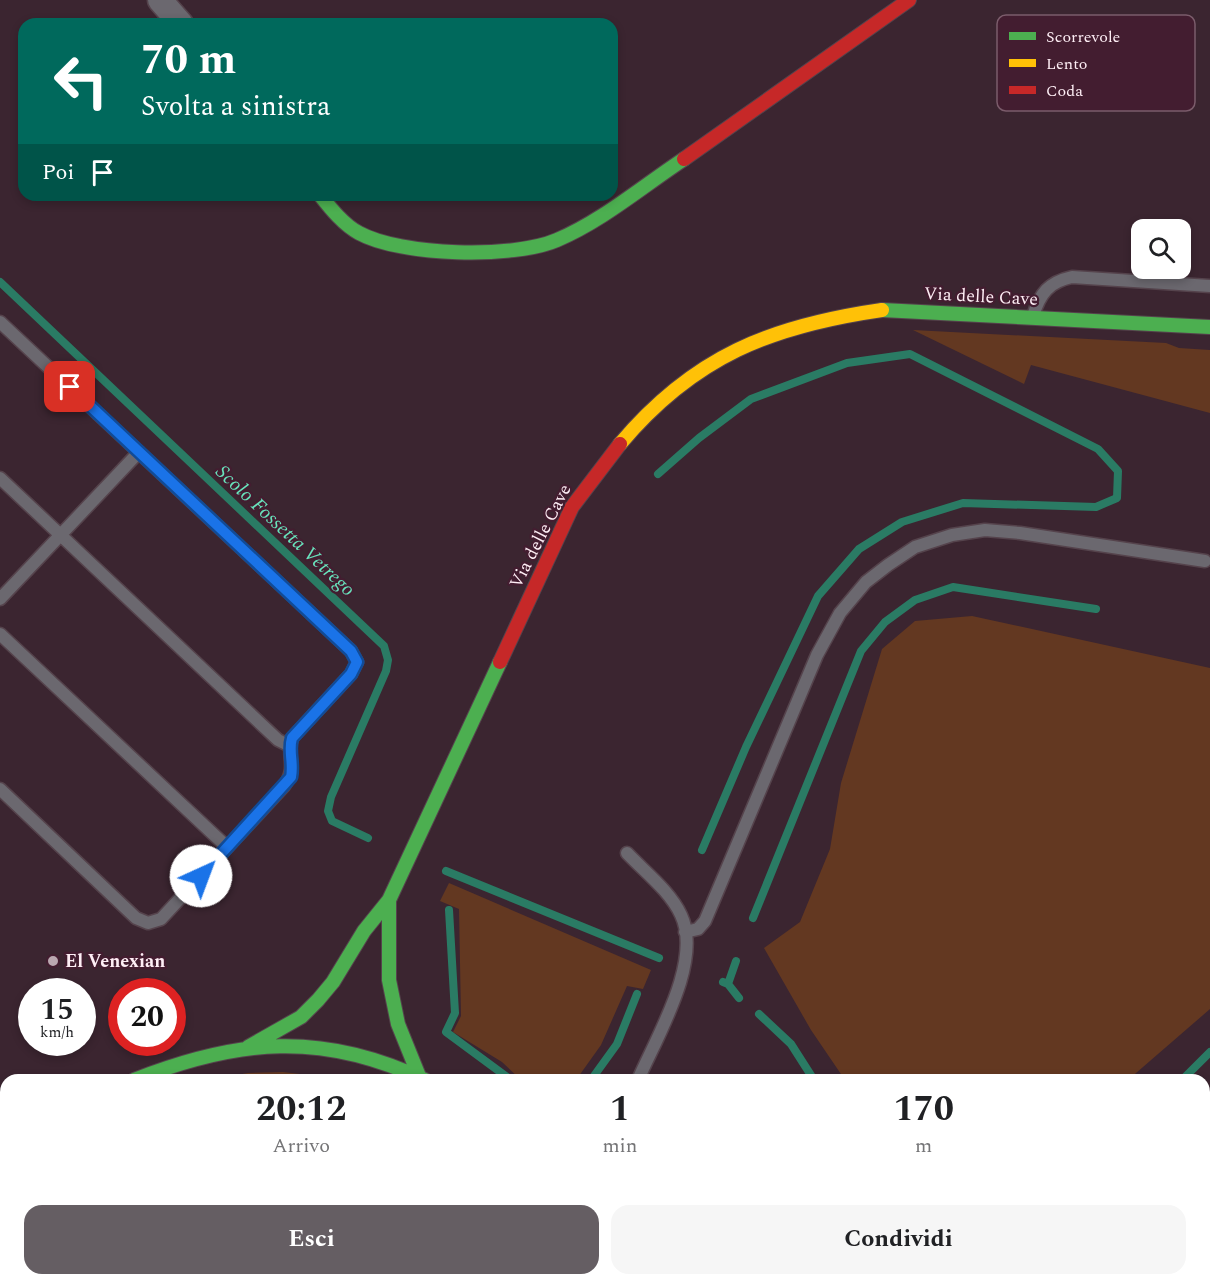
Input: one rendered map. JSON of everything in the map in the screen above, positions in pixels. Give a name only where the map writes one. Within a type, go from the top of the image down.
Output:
[{"type":"main road","points":[[325,201],[332,210],[361,234],[397,244],[464,252],[530,249],[571,233],[716,139],[909,0]]},
{"type":"main road","name":"Via delle Cave","points":[[248,1047],[301,1017],[318,1000],[333,982],[364,931],[389,900],[572,507],[598,468],[630,430],[665,396],[704,366],[748,342],[794,324],[842,314],[891,309],[1210,327]]},
{"type":"main road","name":"Via delle Cave","points":[[389,900],[389,981],[398,1024],[420,1074]]},
{"type":"main road","points":[[148,1074],[171,1064],[248,1047],[318,1048],[352,1054],[410,1074]]},
{"type":"street","points":[[160,0],[176,18]]},
{"type":"lane","points":[[1033,317],[1039,298],[1054,281],[1072,277],[1210,286]]},
{"type":"lane","points":[[0,322],[351,651],[357,662],[351,674],[297,730],[290,746],[293,766],[291,777],[161,919],[148,923],[136,918],[0,789]]},
{"type":"lane","points":[[0,599],[139,452]]},
{"type":"lane","points":[[0,478],[278,740],[290,746]]},
{"type":"lane","points":[[685,932],[698,929],[705,921],[817,655],[840,613],[866,582],[888,565],[915,547],[952,535],[985,530],[1042,536],[1205,561]]},
{"type":"lane","points":[[0,634],[227,847]]},
{"type":"lane","points":[[627,853],[670,897],[682,916],[685,932],[686,963],[682,978],[641,1074]]},
{"type":"shaded area","points":[[913,330],[1166,343],[1179,348],[1210,350],[1210,413],[1031,365],[1024,384]]},
{"type":"shaded area","points":[[972,616],[1210,668],[1210,1009],[1135,1074],[841,1074],[811,1030],[764,948],[800,922],[830,849],[841,783],[882,649],[915,621]]},
{"type":"shaded area","points":[[449,883],[651,970],[643,989],[627,986],[601,1045],[580,1074],[515,1074],[502,1062],[453,1032],[461,1016],[459,909],[440,901]]},
{"type":"shaded area","points":[[283,1072],[300,1074],[242,1074]]},
{"type":"waterway","name":"Scolo Fossetta Vetrego","points":[[0,282],[384,646],[388,660],[386,671],[331,797],[328,811],[332,821],[368,838]]},
{"type":"waterway","points":[[658,474],[699,438],[751,399],[847,363],[910,354],[1098,449],[1118,471],[1117,498],[1096,507],[963,503],[902,522],[859,549],[818,596],[746,747],[702,850]]},
{"type":"waterway","points":[[753,918],[861,651],[885,622],[915,600],[953,587],[1096,609]]},
{"type":"waterway","name":"Scolo Fossetta Vetrego","points":[[446,871],[659,958]]},
{"type":"waterway","points":[[449,910],[455,1013],[446,1032],[503,1074]]},
{"type":"waterway","points":[[728,984],[736,961]]},
{"type":"waterway","name":"Scolo Fossetta Vetrego","points":[[723,982],[728,984],[739,998]]},
{"type":"waterway","points":[[595,1074],[617,1044],[637,994]]},
{"type":"waterway","name":"Scolo Fossetta Vetrego","points":[[759,1014],[791,1044],[810,1074]]},
{"type":"waterway","name":"Scolo Fossetta Vetrego","points":[[1188,1074],[1210,1052]]},
{"type":"traffic: fast","points":[[325,201],[348,226],[378,241],[429,250],[457,252],[513,250],[538,246],[574,232],[606,213],[684,159]]},
{"type":"traffic: fast","points":[[882,310],[1210,327]]},
{"type":"traffic: fast","points":[[248,1047],[301,1017],[318,1000],[333,982],[364,931],[389,900],[500,662]]},
{"type":"traffic: fast","points":[[389,900],[389,980],[398,1024],[418,1074]]},
{"type":"traffic: fast","points":[[150,1074],[209,1056],[245,1049],[280,1046],[315,1048],[351,1054],[387,1064],[411,1074]]},
{"type":"traffic: slow","points":[[620,444],[677,388],[706,367],[737,350],[805,325],[882,310]]},
{"type":"traffic: jam","points":[[684,159],[909,0]]},
{"type":"traffic: jam","points":[[500,662],[572,507],[620,444]]},
{"type":"place","name":"El Venexian","points":[[53,961]]},
{"type":"route","points":[[70,387],[351,651],[357,662],[351,674],[292,738],[291,777],[201,876]]}]
